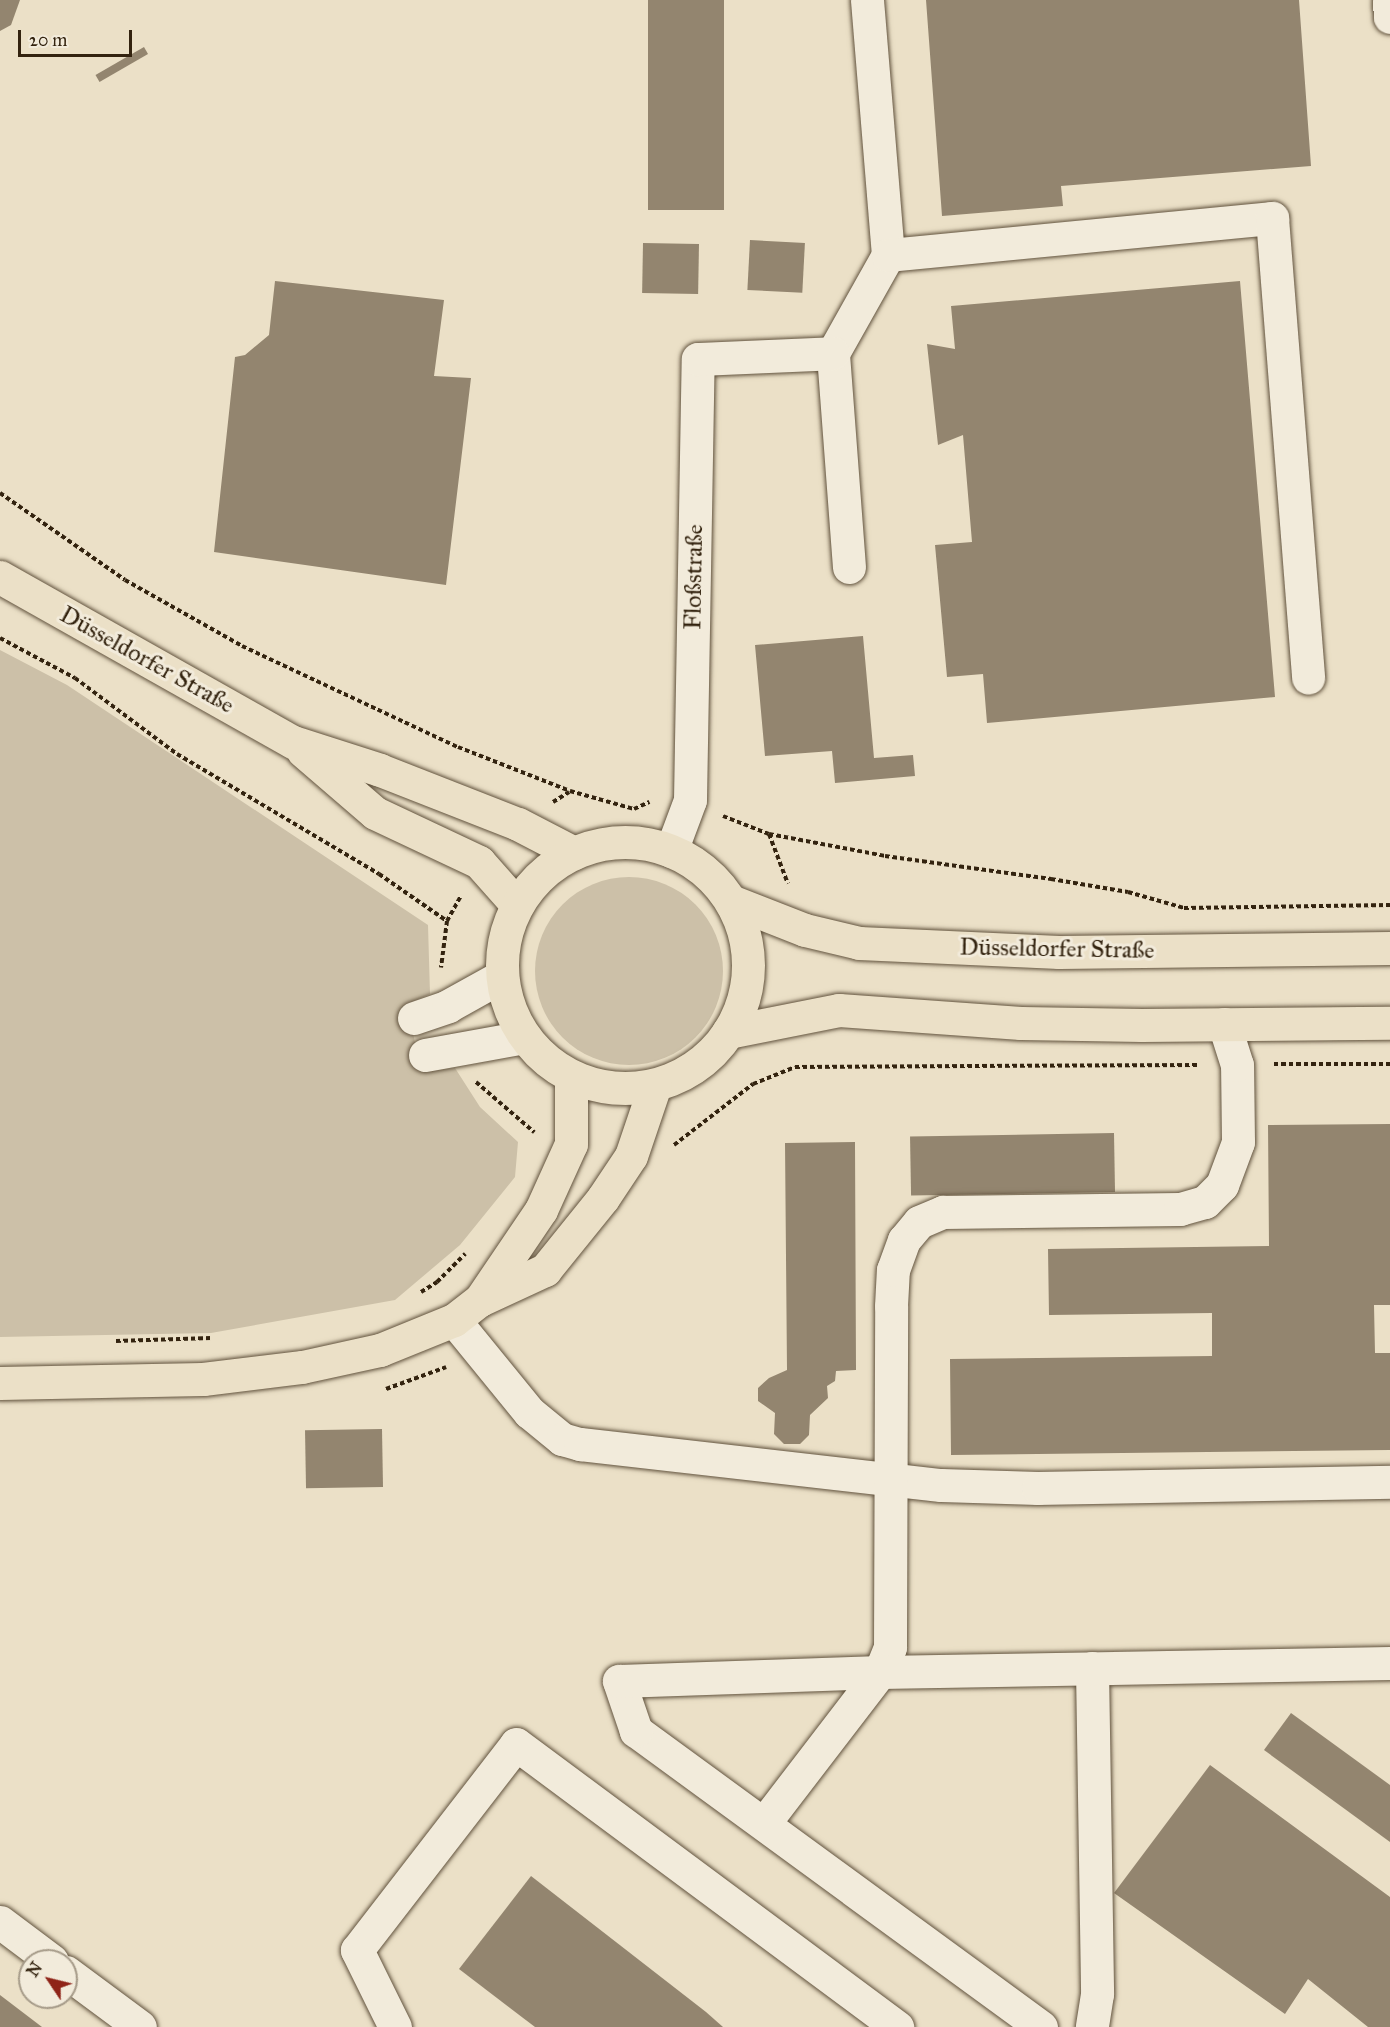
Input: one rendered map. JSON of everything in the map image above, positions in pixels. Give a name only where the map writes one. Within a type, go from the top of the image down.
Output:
[{"type":"main road","name":"Düsseldorfer Straße","points":[[0,577],[293,742],[375,813],[479,862],[517,905]]},
{"type":"main road","name":"Düsseldorfer Straße","points":[[293,742],[380,770],[518,824],[574,853]]},
{"type":"main road","points":[[639,842],[671,851],[694,863],[714,880],[731,901],[744,933],[748,967],[742,1001],[728,1032],[714,1051],[696,1066],[677,1077],[655,1085],[617,1088],[598,1086],[571,1076],[545,1060],[524,1037],[509,1008],[502,976],[504,939],[517,905],[532,884],[551,866],[574,853],[606,843],[639,842]]},
{"type":"main road","name":"Düsseldorfer Straße","points":[[731,901],[806,930],[859,943],[1059,951],[1390,948]]},
{"type":"main road","points":[[728,1032],[839,1010],[909,1012],[1021,1023],[1390,1023]]},
{"type":"main road","points":[[480,1300],[541,1210],[571,1144],[571,1076]]},
{"type":"main road","points":[[0,1383],[203,1379],[302,1367],[380,1350],[454,1320],[480,1300],[545,1270],[603,1198],[631,1156],[655,1085]]},
{"type":"street","points":[[849,567],[833,353],[888,255],[867,0]]},
{"type":"street","points":[[1389,0],[1390,17]]},
{"type":"street","points":[[888,255],[1272,218],[1308,678]]},
{"type":"street","name":"Floßstraße","points":[[671,851],[690,800],[698,359],[833,353]]},
{"type":"street","points":[[414,1018],[448,1006],[502,976]]},
{"type":"street","points":[[765,1822],[880,1672],[890,1647],[891,1306],[893,1270],[904,1240],[919,1222],[943,1212],[1180,1209],[1205,1202],[1222,1185],[1238,1142],[1237,1065],[1224,1024]]},
{"type":"street","points":[[425,1055],[460,1046],[524,1037]]},
{"type":"street","points":[[454,1320],[529,1412],[547,1430],[562,1439],[580,1444],[941,1485],[1038,1488],[1390,1482]]},
{"type":"street","points":[[1041,2027],[765,1822],[636,1731],[620,1681],[880,1672],[1390,1663]]},
{"type":"street","points":[[1092,1668],[1097,1994],[1092,2027]]},
{"type":"street","points":[[395,2027],[357,1950],[516,1744],[897,2027]]},
{"type":"street","points":[[0,1922],[36,1949]]},
{"type":"street","points":[[78,1981],[140,2027]]},
{"type":"path","points":[[0,638],[75,678],[177,754],[379,874],[447,921],[439,981],[448,1006]]},
{"type":"path","points":[[460,1046],[478,1086],[538,1135]]},
{"type":"path","points":[[666,1152],[753,1084],[795,1067],[1390,1064]]},
{"type":"path","points":[[419,1293],[437,1282],[471,1248]]},
{"type":"path","points":[[106,1341],[222,1337]]},
{"type":"shaded area","points":[[0,650],[67,685],[428,925],[430,994],[407,1004],[421,1072],[455,1068],[480,1107],[518,1142],[515,1177],[460,1245],[395,1300],[211,1333],[0,1337]]},
{"type":"shaded area","points":[[620,877],[638,877],[673,888],[689,898],[702,911],[716,935],[723,971],[716,1007],[702,1031],[689,1044],[656,1061],[638,1065],[620,1065],[585,1054],[569,1044],[556,1031],[539,998],[535,980],[535,962],[546,927],[556,911],[569,898],[602,881]]},
{"type":"building","points":[[0,0],[20,0],[11,25],[0,31]]},
{"type":"building","points":[[648,0],[724,0],[724,210],[648,210]]},
{"type":"building","points":[[926,0],[1299,0],[1311,166],[1061,186],[1063,206],[942,216]]},
{"type":"building","points":[[144,47],[148,54],[100,82],[96,75]]},
{"type":"building","points":[[750,240],[805,243],[802,293],[747,290]]},
{"type":"building","points":[[643,243],[699,244],[698,294],[642,293]]},
{"type":"building","points":[[275,281],[444,300],[434,376],[471,378],[446,585],[214,552],[235,357],[245,355],[269,335]]},
{"type":"building","points":[[1240,281],[1275,697],[987,723],[983,674],[947,677],[935,545],[972,542],[963,435],[938,445],[927,344],[955,349],[951,306]]},
{"type":"building","points":[[863,636],[874,758],[913,755],[915,776],[835,783],[832,751],[765,756],[755,645]]},
{"type":"building","points":[[1390,1124],[1390,1305],[1374,1305],[1375,1353],[1390,1353],[1390,1450],[951,1455],[950,1359],[1212,1356],[1212,1313],[1049,1315],[1048,1249],[1269,1246],[1268,1125]]},
{"type":"building","points":[[1114,1133],[1115,1192],[911,1196],[910,1137]]},
{"type":"building","points":[[855,1142],[856,1370],[836,1371],[835,1381],[827,1386],[828,1398],[810,1415],[809,1435],[800,1444],[784,1444],[774,1434],[775,1413],[758,1401],[758,1388],[769,1378],[787,1370],[785,1143]]},
{"type":"building","points":[[382,1429],[383,1487],[306,1488],[305,1430]]},
{"type":"building","points":[[1291,1713],[1390,1785],[1390,1842],[1264,1750]]},
{"type":"building","points":[[1210,1765],[1390,1897],[1390,2027],[1368,2027],[1308,1979],[1285,2014],[1114,1893]]},
{"type":"building","points":[[531,1876],[723,2027],[535,2027],[459,1969]]},
{"type":"building","points":[[0,1995],[42,2027],[0,2027]]}]
